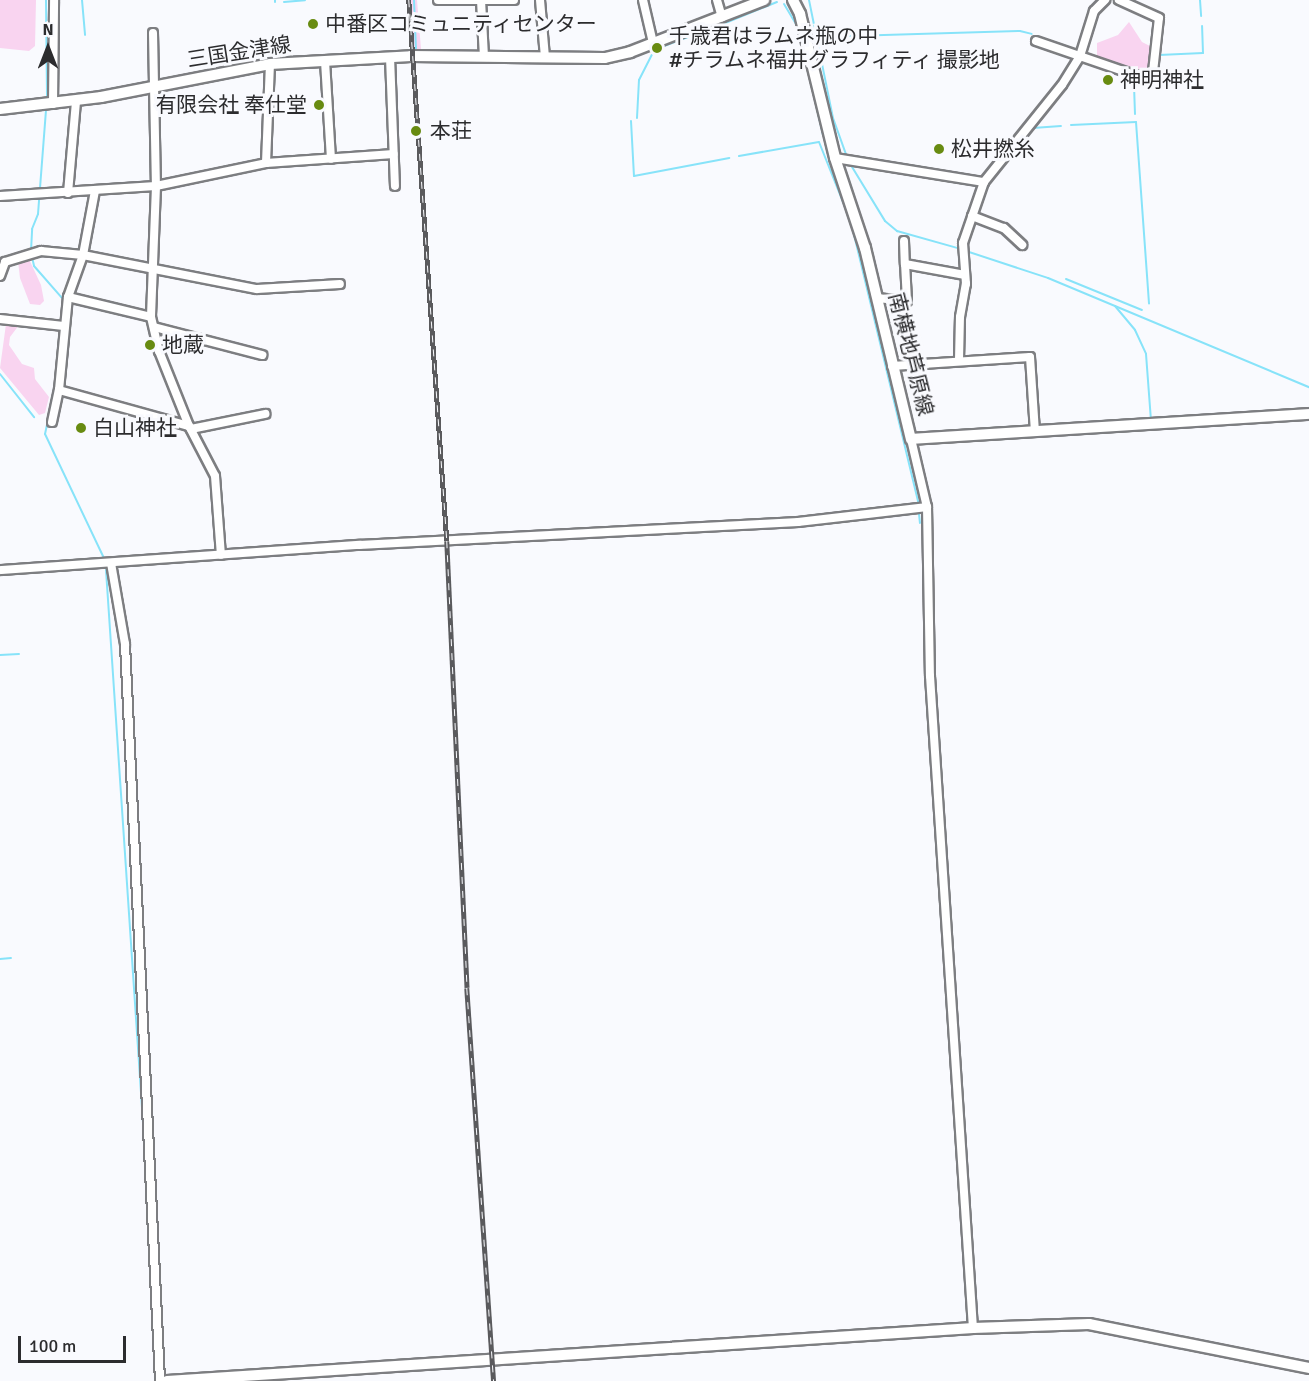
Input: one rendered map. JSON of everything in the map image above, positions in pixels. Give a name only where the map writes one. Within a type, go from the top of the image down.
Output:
[{"type":"main road","name":"三国金津線","points":[[0,109],[76,101],[270,64],[390,57],[605,58],[653,43],[764,0]]},
{"type":"main road","name":"南横地芦原線","points":[[792,0],[800,14],[835,158],[849,190],[911,439],[1309,414]]},
{"type":"main road","points":[[167,1381],[973,1328],[1089,1324],[1309,1368]]},
{"type":"street","points":[[48,104],[54,0]]},
{"type":"street","points":[[438,0],[514,0]]},
{"type":"street","points":[[540,0],[545,57]]},
{"type":"street","points":[[643,0],[653,43]]},
{"type":"street","points":[[717,0],[722,17]]},
{"type":"street","points":[[960,360],[965,275],[963,243],[984,182],[1062,85],[1080,56],[1094,12],[1105,0]]},
{"type":"street","points":[[1036,41],[1152,81],[1159,18],[1119,0]]},
{"type":"street","points":[[481,1],[484,57]]},
{"type":"street","points":[[153,33],[156,186],[151,317],[159,351],[190,428],[214,476],[221,555]]},
{"type":"street","points":[[390,57],[395,186]]},
{"type":"street","points":[[325,61],[331,159]]},
{"type":"street","points":[[266,163],[270,64]]},
{"type":"street","points":[[68,193],[76,101]]},
{"type":"street","points":[[0,196],[95,192],[156,186],[266,163],[394,154]]},
{"type":"street","points":[[835,158],[984,182]]},
{"type":"street","points":[[52,422],[59,390],[61,326],[68,297],[83,255],[95,192]]},
{"type":"street","points":[[972,216],[1004,228],[1023,245]]},
{"type":"street","points":[[877,298],[907,301],[904,241]]},
{"type":"street","points":[[0,276],[1,266],[5,262],[41,251],[83,255],[257,289],[340,284]]},
{"type":"street","points":[[905,264],[965,275]]},
{"type":"street","points":[[68,297],[151,317]]},
{"type":"street","points":[[0,319],[61,326]]},
{"type":"street","points":[[154,327],[262,355]]},
{"type":"street","points":[[892,366],[1030,357],[1035,432]]},
{"type":"street","points":[[59,390],[190,428],[265,414]]},
{"type":"street","points":[[911,439],[927,507],[930,676],[973,1328]]},
{"type":"street","points":[[0,570],[798,522],[927,507]]},
{"type":"street","points":[[111,563],[125,644],[160,1381]]},
{"type":"shaded area","points":[[0,0],[36,0],[35,46],[29,51],[0,48]]},
{"type":"shaded area","points":[[411,0],[417,0],[421,49],[414,49]]},
{"type":"shaded area","points":[[1129,22],[1142,42],[1152,47],[1148,72],[1097,57],[1097,43],[1118,35]]},
{"type":"shaded area","points":[[29,259],[41,285],[44,301],[40,305],[30,304],[20,278],[18,261]]},
{"type":"shaded area","points":[[6,324],[19,325],[10,337],[9,345],[22,364],[34,368],[35,379],[49,397],[45,413],[39,415],[0,368]]},
{"type":"waterway","points":[[46,0],[47,100]]},
{"type":"waterway","points":[[82,0],[85,35]]},
{"type":"waterway","points":[[284,2],[305,0]]},
{"type":"waterway","points":[[414,0],[416,50]]},
{"type":"waterway","points":[[809,0],[833,118],[847,157]]},
{"type":"waterway","points":[[1200,0],[1201,16]]},
{"type":"waterway","points":[[713,28],[777,2]]},
{"type":"waterway","points":[[784,4],[798,27]]},
{"type":"waterway","points":[[1135,114],[1134,82],[1155,87],[1159,55],[1203,53],[1202,26]]},
{"type":"waterway","points":[[656,49],[707,30]]},
{"type":"waterway","points":[[817,37],[1020,31],[1032,34]]},
{"type":"waterway","points":[[803,47],[823,135]]},
{"type":"waterway","points":[[637,118],[639,80],[652,55]]},
{"type":"waterway","points":[[31,251],[32,229],[38,214],[46,109]]},
{"type":"waterway","points":[[631,121],[634,176],[729,158]]},
{"type":"waterway","points":[[1071,125],[1136,122],[1149,304]]},
{"type":"waterway","points":[[1033,128],[1061,126]]},
{"type":"waterway","points":[[739,156],[819,142],[851,222],[918,502]]},
{"type":"waterway","points":[[849,162],[885,221],[897,231],[961,249]]},
{"type":"waterway","points":[[966,251],[1048,278],[1309,387]]},
{"type":"waterway","points":[[32,257],[34,266],[63,299],[55,387],[45,434],[104,558]]},
{"type":"waterway","points":[[1066,279],[1142,310]]},
{"type":"waterway","points":[[1115,306],[1135,330],[1146,354],[1151,420]]},
{"type":"waterway","points":[[0,374],[34,417]]},
{"type":"waterway","points":[[919,514],[920,523]]},
{"type":"waterway","points":[[106,570],[148,1197]]},
{"type":"waterway","points":[[0,655],[19,654]]},
{"type":"waterway","points":[[0,959],[11,958]]},
{"type":"railway","points":[[409,0],[447,541],[467,988],[494,1381]]},
{"type":"place","name":"中番区コミュニティセンター","points":[[313,24]]},
{"type":"place","name":"千歳君はラムネ瓶の中 #チラムネ福井グラフィティ 撮影地","points":[[657,48]]},
{"type":"place","name":"神明神社","points":[[1108,80]]},
{"type":"place","name":"有限会社 奉仕堂","points":[[319,105]]},
{"type":"place","name":"本荘","points":[[416,131]]},
{"type":"place","name":"松井撚糸","points":[[939,149]]},
{"type":"place","name":"地蔵","points":[[150,345]]},
{"type":"place","name":"白山神社","points":[[81,428]]}]
